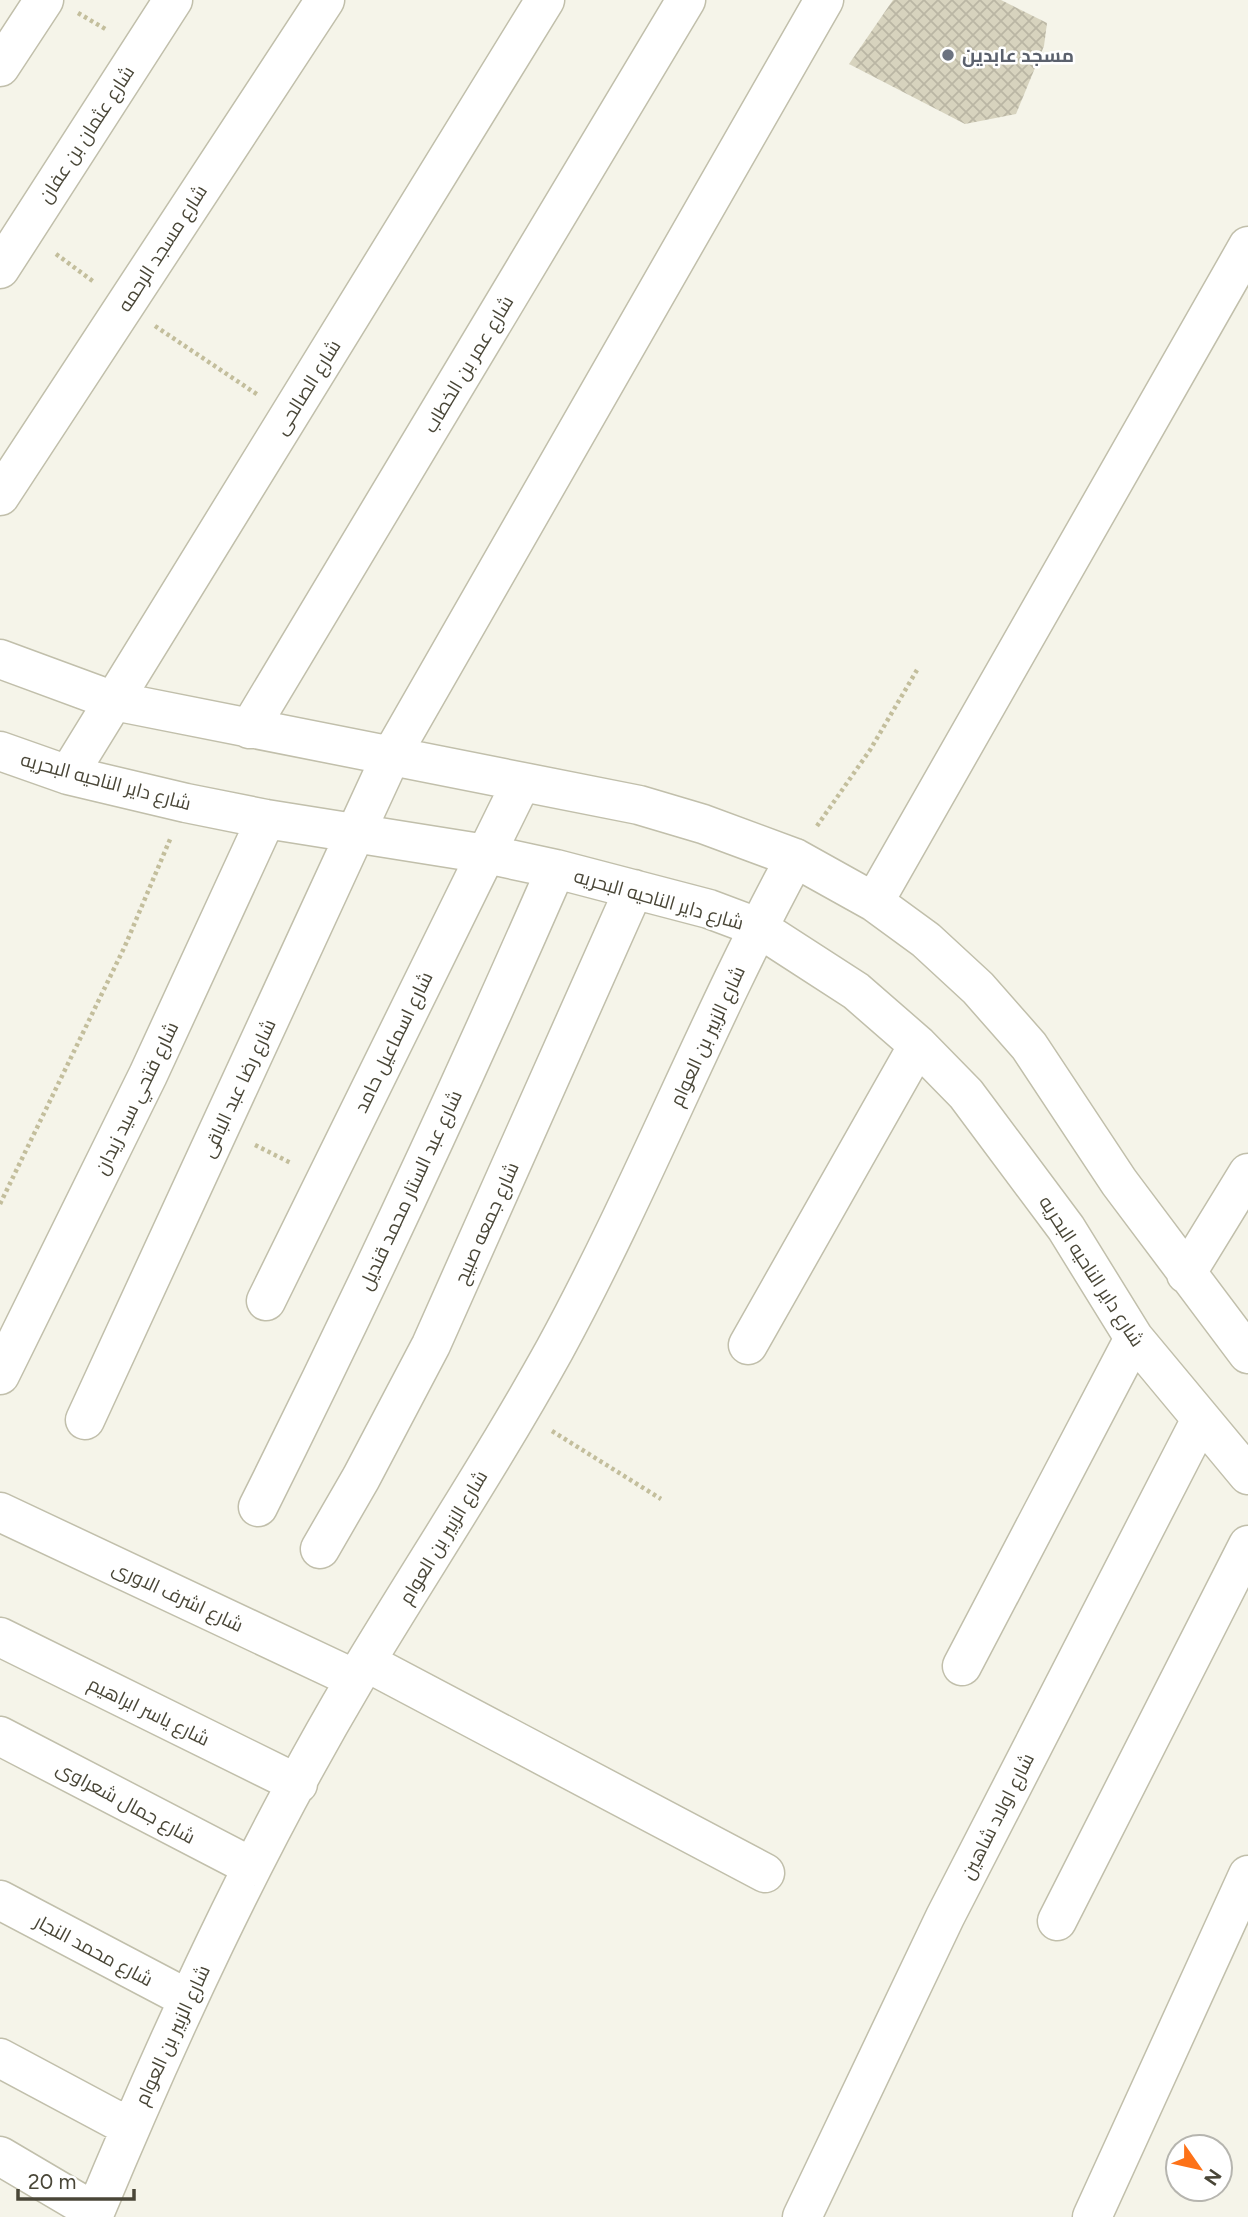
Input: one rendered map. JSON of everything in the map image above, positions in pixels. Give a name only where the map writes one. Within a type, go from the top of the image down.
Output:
[{"type":"street","name":"شارع عثمان بن عفان","points":[[0,269],[173,0]]},
{"type":"street","name":"شارع مسجد الرحمه","points":[[0,496],[325,0]]},
{"type":"street","name":"شارع الصالحى","points":[[68,775],[545,0]]},
{"type":"street","name":"شارع عمر بن الخطاب","points":[[249,729],[686,0]]},
{"type":"street","name":"شارع رضا عبد الباقى","points":[[85,1420],[391,757],[824,0]]},
{"type":"street","points":[[0,67],[56,4]]},
{"type":"street","points":[[874,902],[1248,246]]},
{"type":"street","points":[[0,659],[114,701],[639,805],[703,824],[795,858],[874,902],[926,940],[978,988],[1029,1046],[1119,1182],[1248,1354]]},
{"type":"street","name":"شارع داير الناحيه البحريه","points":[[0,751],[68,775],[186,803],[267,819],[486,854],[556,869],[709,909],[757,927],[856,991],[918,1045],[966,1094],[1015,1156],[1066,1228],[1134,1338],[1248,1475]]},
{"type":"street","name":"شارع اسماعيل حامد","points":[[266,1301],[521,783]]},
{"type":"street","name":"شارع فتحي سيد زيدان","points":[[0,1375],[148,1075],[267,819]]},
{"type":"street","name":"شارع الزبير بن العوام","points":[[94,2214],[129,2127],[252,1867],[361,1671],[520,1412],[582,1299],[757,927],[795,858]]},
{"type":"street","name":"شارع عبد الستار محمد قنديل","points":[[258,1507],[312,1400],[474,1056],[556,869]]},
{"type":"street","name":"شارع جمعه صبيح","points":[[320,1549],[431,1345],[634,889]]},
{"type":"street","points":[[748,1345],[918,1045]]},
{"type":"street","points":[[1186,1274],[1248,1173]]},
{"type":"street","points":[[962,1666],[1134,1338]]},
{"type":"street","name":"شارع اولاد شاهين","points":[[802,2217],[945,1917],[1201,1419]]},
{"type":"street","name":"شارع اشرف الاورى","points":[[0,1512],[361,1671],[765,1873]]},
{"type":"street","points":[[1057,1921],[1248,1545]]},
{"type":"street","name":"شارع ياسر ابراهيم","points":[[0,1637],[298,1784]]},
{"type":"street","name":"شارع جمال شعراوى","points":[[0,1736],[252,1867]]},
{"type":"street","points":[[1092,2217],[1248,1875]]},
{"type":"street","name":"شارع محمد النجار","points":[[0,1900],[188,1999]]},
{"type":"street","points":[[0,2058],[129,2127]]},
{"type":"street","points":[[0,2156],[94,2214]]},
{"type":"path","points":[[56,4],[141,50]]},
{"type":"path","points":[[24,231],[125,306],[289,416]]},
{"type":"path","points":[[795,858],[870,750],[917,670]]},
{"type":"path","points":[[0,1204],[125,946],[186,803]]},
{"type":"path","points":[[220,1127],[325,1181]]},
{"type":"path","points":[[520,1412],[661,1499]]},
{"type":"building","name":"مسجد عابدين","points":[[893,0],[1001,0],[1047,23],[1044,46],[1016,114],[965,124],[849,64]]},
{"type":"place","name":"مسجد عابدين","points":[[948,55]]}]
